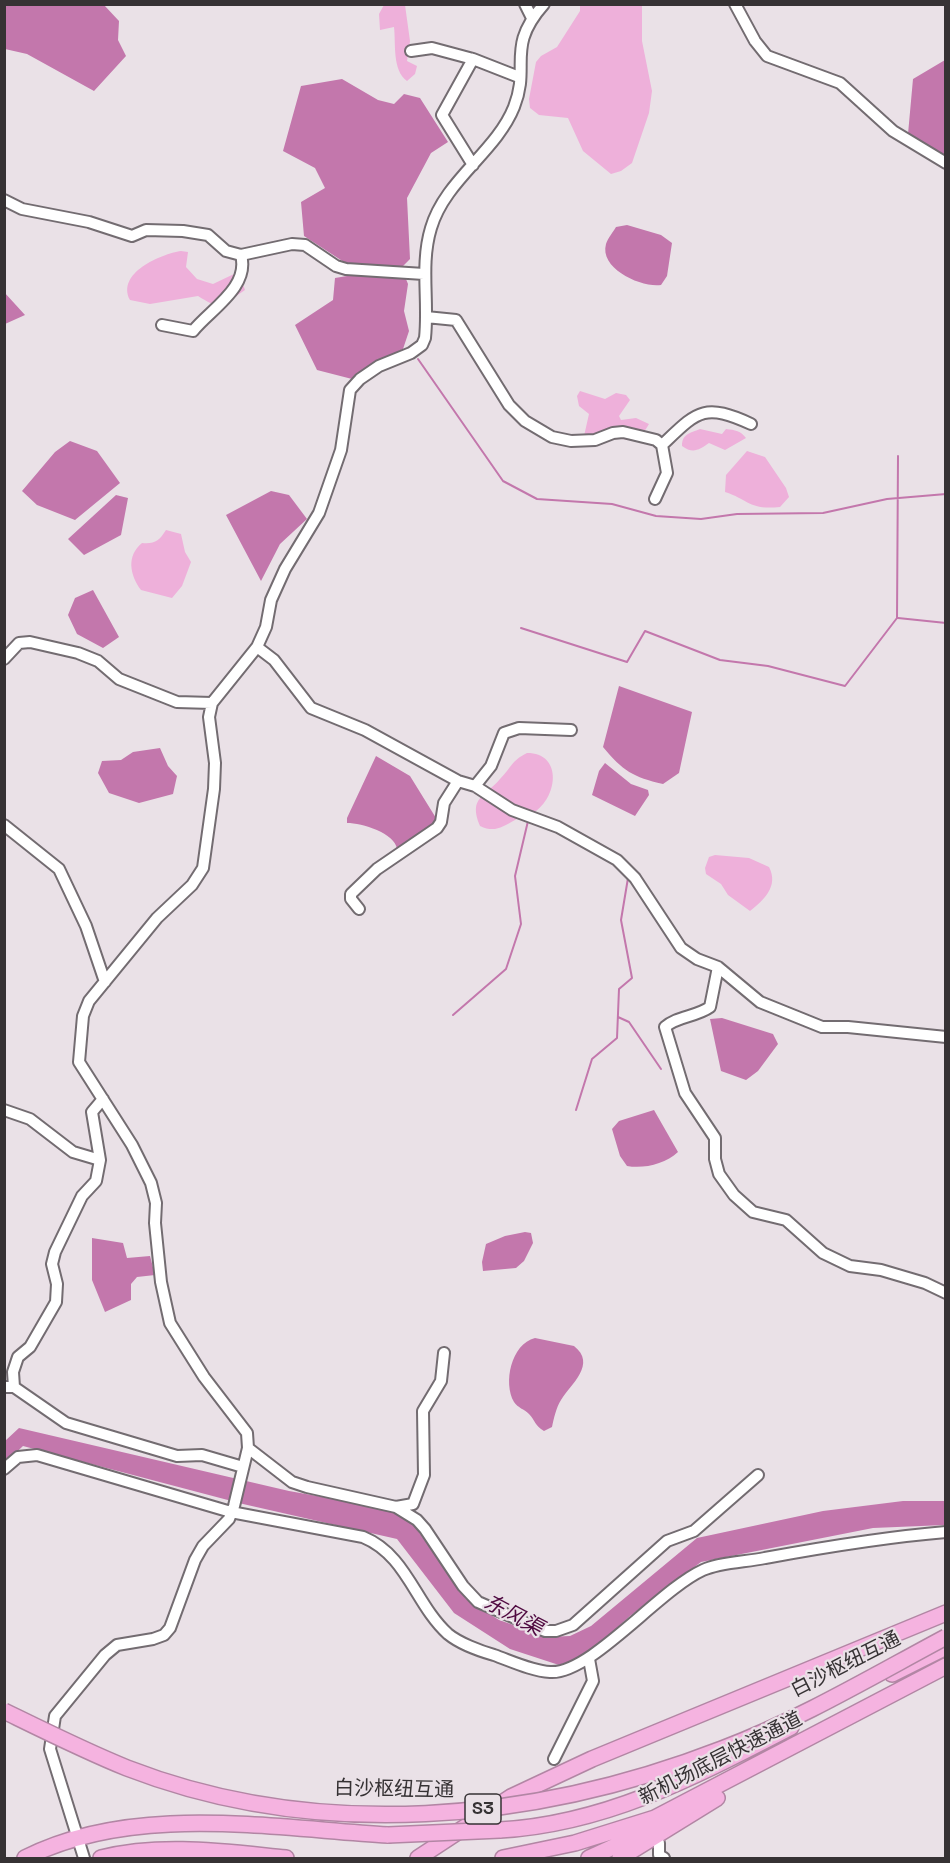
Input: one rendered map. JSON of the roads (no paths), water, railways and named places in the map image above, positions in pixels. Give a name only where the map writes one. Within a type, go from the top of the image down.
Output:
[{"type":"highway","points":[[418,1858],[511,1797],[592,1759],[798,1676],[945,1613]]},
{"type":"highway","name":"白沙枢纽互通","points":[[4,1711],[70,1744],[129,1768],[223,1796],[305,1809],[382,1815],[448,1813],[526,1805],[608,1788],[724,1749],[819,1704],[945,1637]]},
{"type":"highway","name":"新机场底层快速通道","points":[[25,1858],[76,1839],[117,1829],[162,1823],[388,1835],[540,1827],[579,1819],[667,1788],[945,1647]]},
{"type":"highway","name":"新机场底层快速通道","points":[[503,1858],[575,1844],[655,1818],[945,1666]]},
{"type":"highway","points":[[620,1858],[717,1798],[945,1674]]},
{"type":"highway","points":[[589,1858],[717,1798]]},
{"type":"highway","points":[[101,1858],[122,1853],[163,1849],[286,1858]]},
{"type":"street","points":[[525,4],[532,18]]},
{"type":"street","points":[[84,1858],[76,1839],[50,1749],[56,1716],[105,1655],[117,1645],[164,1635],[176,1617],[185,1586],[203,1546],[229,1520],[248,1448],[247,1433],[204,1377],[170,1323],[161,1282],[155,1223],[156,1203],[152,1183],[79,1062],[79,1039],[83,1016],[89,1001],[157,918],[192,885],[202,868],[209,841],[214,789],[215,763],[209,717],[212,703],[257,647],[266,627],[271,600],[285,569],[319,513],[341,450],[350,390],[369,373],[422,345],[425,338],[426,317],[424,274],[431,226],[440,207],[508,119],[518,95],[521,43],[532,18],[544,4]]},
{"type":"street","points":[[735,4],[754,41],[767,56],[840,83],[893,131],[945,162]]},
{"type":"street","points":[[411,51],[432,48],[473,59],[519,77]]},
{"type":"street","points":[[472,165],[442,115],[473,59]]},
{"type":"street","points":[[4,200],[22,209],[89,222],[132,236],[146,230],[183,231],[208,235],[226,251],[241,255],[292,244],[305,245],[336,266],[346,269],[424,274]]},
{"type":"street","points":[[162,325],[193,331],[239,284],[244,266],[241,255]]},
{"type":"street","points":[[426,317],[456,320],[509,405],[525,421],[552,437],[571,441],[595,440],[613,432],[623,432],[656,440],[662,445],[667,473],[655,499]]},
{"type":"street","points":[[662,445],[694,415],[724,411],[751,424]]},
{"type":"street","points":[[4,659],[19,642],[30,642],[78,653],[98,661],[119,679],[177,702],[212,703]]},
{"type":"street","points":[[257,647],[274,660],[311,708],[365,730],[458,781],[475,786],[512,810],[558,826],[617,860],[635,878],[681,948],[697,959],[718,967],[760,1002],[822,1027],[848,1027],[945,1037]]},
{"type":"street","points":[[475,786],[491,766],[504,734],[519,729],[571,730]]},
{"type":"street","points":[[359,909],[351,899],[351,894],[377,869],[437,828],[441,822],[444,803],[458,781]]},
{"type":"street","points":[[4,825],[59,869],[86,926],[105,982]]},
{"type":"street","points":[[718,967],[710,1007],[702,1013],[671,1021],[664,1027],[685,1093],[715,1138],[715,1159],[719,1174],[734,1195],[753,1212],[786,1220],[823,1253],[850,1266],[881,1270],[925,1283],[945,1293]]},
{"type":"street","points":[[103,1099],[92,1112],[100,1160],[96,1181],[82,1196],[55,1252],[52,1264],[57,1284],[56,1302],[30,1347],[18,1357],[9,1387],[66,1423],[177,1456],[202,1455],[242,1472]]},
{"type":"street","points":[[4,1110],[30,1119],[73,1152],[100,1160]]},
{"type":"street","points":[[396,1507],[413,1504],[424,1475],[423,1412],[441,1381],[444,1353]]},
{"type":"street","points":[[248,1448],[292,1482],[396,1507],[417,1520],[425,1529],[473,1598],[520,1621],[545,1631],[556,1632],[573,1625],[661,1546],[673,1538],[694,1531],[758,1475]]},
{"type":"street","points":[[4,1469],[18,1458],[37,1455],[233,1509],[363,1537],[379,1544],[391,1555],[450,1636],[491,1654],[549,1672],[563,1672],[589,1659],[668,1591],[704,1569],[886,1536],[945,1532]]},
{"type":"street","points":[[554,1759],[593,1681],[589,1659]]},
{"type":"street","points":[[659,1843],[659,1857]]},
{"type":"waterway","points":[[418,359],[503,481],[537,499],[612,504],[656,516],[701,519],[737,514],[823,513],[887,499],[946,494]]},
{"type":"waterway","points":[[521,628],[627,662],[645,631],[720,660],[768,666],[845,686],[897,618],[898,456]]},
{"type":"waterway","points":[[898,618],[946,623]]},
{"type":"waterway","points":[[453,1015],[506,969],[521,924],[515,876],[528,821]]},
{"type":"waterway","points":[[576,1110],[592,1059],[617,1038],[619,989],[632,978],[621,920],[628,878]]},
{"type":"waterway","points":[[618,1017],[629,1022],[661,1069]]},
{"type":"water label","name":"东风渠","points":[[513,1616]]}]
